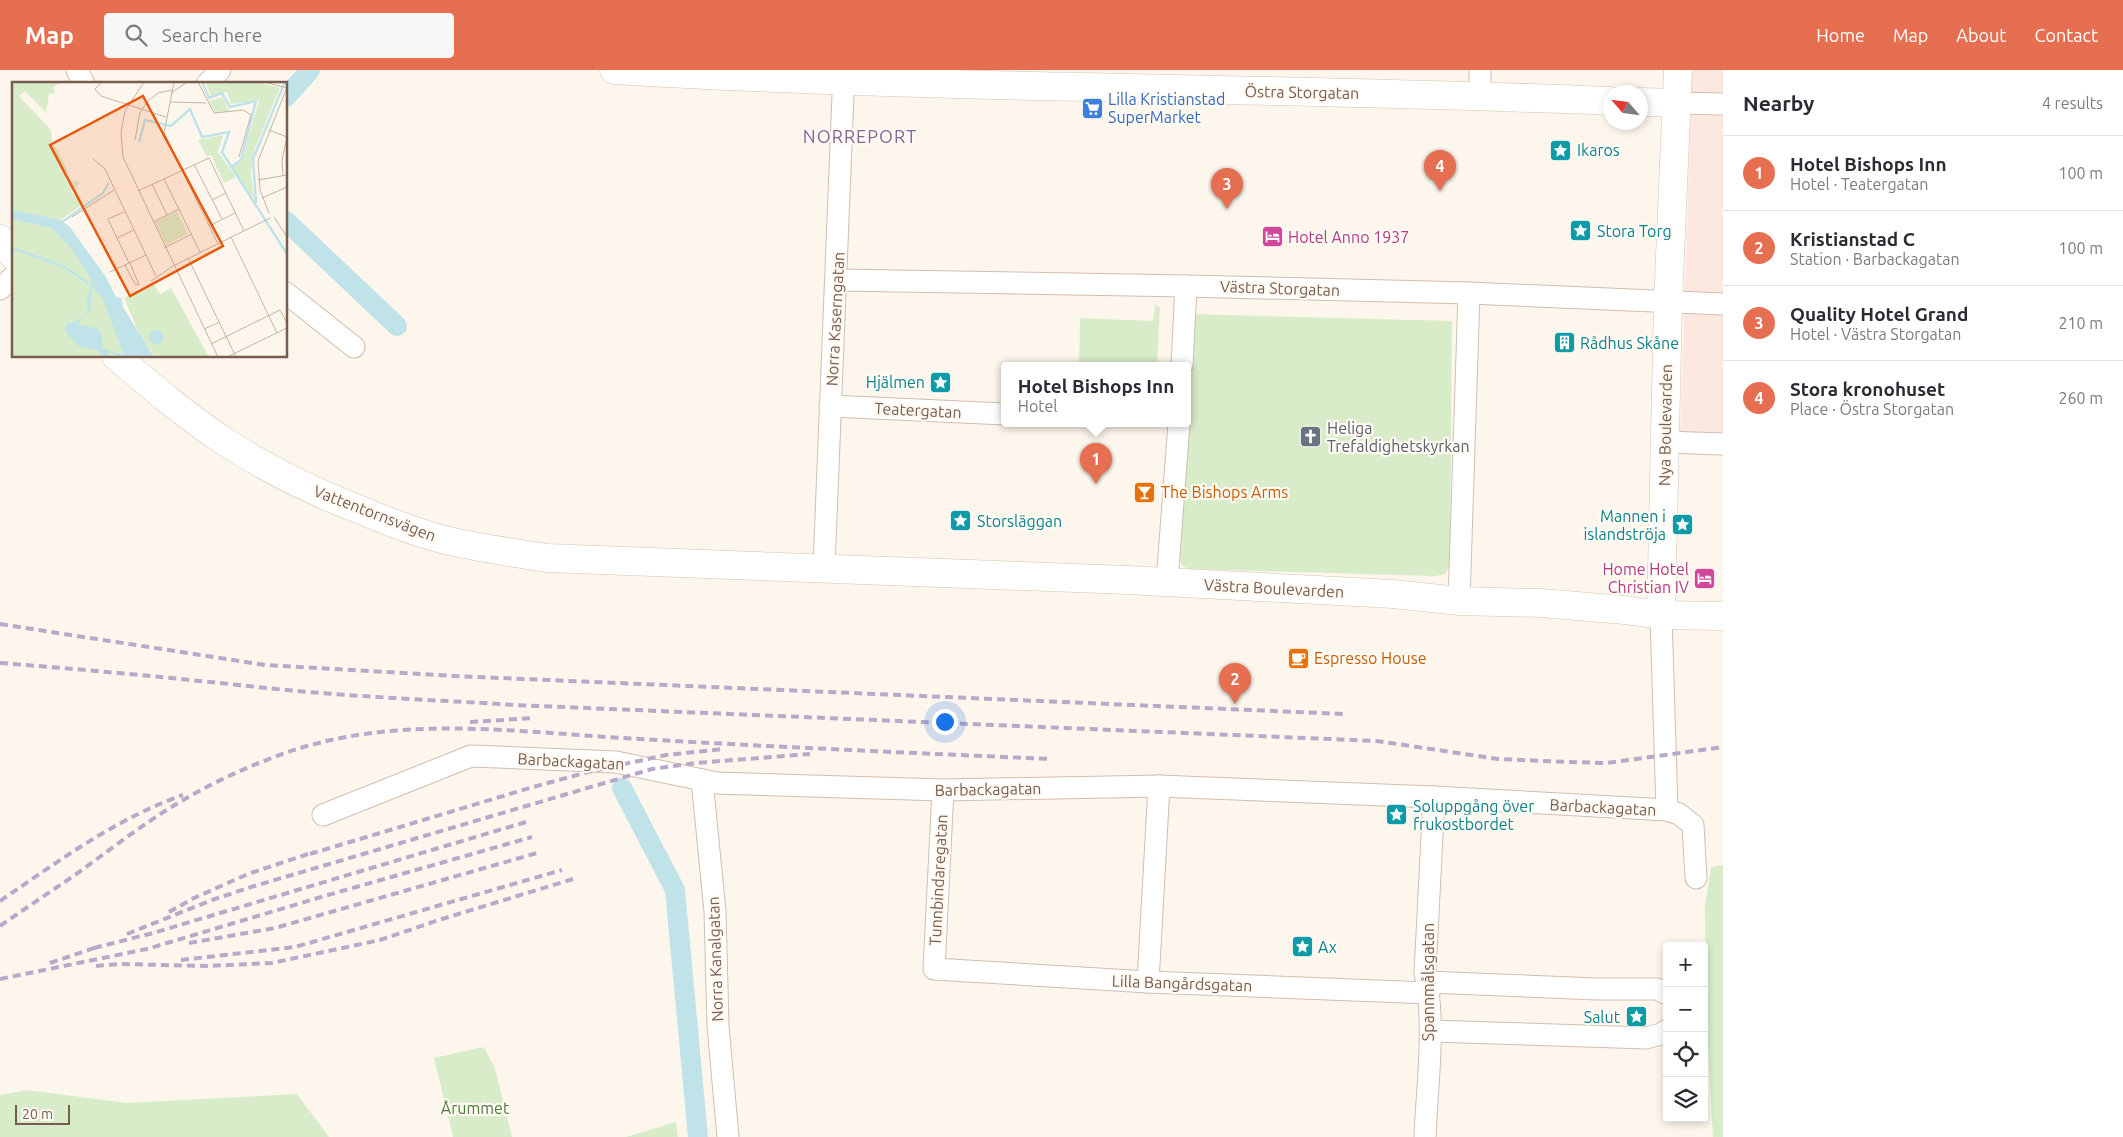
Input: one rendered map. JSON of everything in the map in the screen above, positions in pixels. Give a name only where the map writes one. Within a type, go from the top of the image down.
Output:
[{"type":"street","points":[[77,70],[83,82]]},
{"type":"street","points":[[209,82],[220,70]]},
{"type":"street","name":"Östra Storgatan","points":[[614,70],[844,76],[1480,83],[1603,100]]},
{"type":"street","name":"Nya Boulevarden","points":[[1667,810],[1661,615],[1668,303],[1678,70]]},
{"type":"street","name":"Norra Kaserngatan","points":[[824,567],[844,76]]},
{"type":"street","points":[[1648,102],[1723,104]]},
{"type":"street","points":[[0,239],[12,254]]},
{"type":"street","points":[[0,289],[12,278]]},
{"type":"street","name":"Västra Storgatan","points":[[837,280],[1469,293],[1723,304]]},
{"type":"street","points":[[1182,362],[1186,286]]},
{"type":"street","points":[[1459,601],[1469,293]]},
{"type":"street","points":[[288,295],[354,347]]},
{"type":"street","name":"Vattentornsvägen","points":[[118,358],[162,395],[223,440],[272,470],[332,499],[385,520],[448,540],[547,558],[824,567]]},
{"type":"street","name":"Teatergatan","points":[[830,406],[1001,414]]},
{"type":"street","points":[[1168,582],[1179,427]]},
{"type":"street","points":[[1664,442],[1723,444]]},
{"type":"street","name":"Västra Boulevarden","points":[[824,567],[1394,594],[1459,601],[1541,603],[1661,615],[1723,616]]},
{"type":"street","name":"Barbackagatan","points":[[323,815],[471,756],[616,762],[717,783],[943,790],[1159,786],[1434,797],[1667,810]]},
{"type":"street","name":"Norra Kanalgatan","points":[[702,780],[714,911],[718,1026],[728,1137]]},
{"type":"street","points":[[1148,982],[1159,786]]},
{"type":"street","name":"Tunnbindaregatan","points":[[934,970],[943,790]]},
{"type":"street","name":"Spannmålsgatan","points":[[1425,1137],[1430,1032],[1428,988],[1425,974],[1434,797]]},
{"type":"street","points":[[1667,810],[1679,814],[1693,825],[1696,878]]},
{"type":"street","name":"Lilla Bangårdsgatan","points":[[934,970],[1148,982],[1428,988],[1657,989],[1663,992]]},
{"type":"street","points":[[1430,1032],[1646,1038],[1664,1032]]},
{"type":"shaded area","points":[[1692,70],[1723,70],[1723,444],[1680,442]]},
{"type":"green space","points":[[1155,304],[1160,308],[1157,362],[1079,362],[1080,318],[1153,321]]},
{"type":"green space","points":[[1190,314],[1452,321],[1450,564],[1445,574],[1435,576],[1189,569],[1183,566],[1178,557],[1187,427],[1191,427],[1191,362],[1189,362]]},
{"type":"green space","points":[[1723,865],[1723,1137],[1713,1137],[1708,1046],[1708,942],[1705,942],[1705,907],[1711,867]]},
{"type":"green space","name":"Årummet","points":[[484,1047],[495,1069],[512,1137],[453,1137],[434,1058]]},
{"type":"green space","points":[[27,1090],[127,1103],[297,1094],[329,1137],[0,1137],[0,1095]]},
{"type":"green space","points":[[676,1122],[678,1137],[626,1137]]},
{"type":"waterway","points":[[288,95],[310,70]]},
{"type":"waterway","points":[[288,223],[397,326]]},
{"type":"waterway","points":[[622,788],[675,890],[698,1137]]},
{"type":"railway","points":[[0,624],[265,665],[454,676],[1344,714]]},
{"type":"railway","points":[[0,663],[306,692],[515,705],[1377,741],[1498,759],[1607,763],[1723,747]]},
{"type":"railway","points":[[470,722],[535,718]]},
{"type":"railway","points":[[0,926],[150,821],[215,783],[258,763],[288,752],[331,740],[375,733],[419,729],[507,730],[742,745],[1050,759]]},
{"type":"railway","points":[[310,854],[592,771],[666,755],[723,749]]},
{"type":"railway","points":[[127,934],[212,900],[251,887],[652,769],[696,763],[810,754]]},
{"type":"railway","points":[[0,901],[88,842],[134,816],[183,795]]},
{"type":"railway","points":[[94,948],[153,933],[526,822]]},
{"type":"railway","points":[[0,979],[147,949],[532,837]]},
{"type":"railway","points":[[169,912],[194,898],[248,874],[314,852]]},
{"type":"railway","points":[[189,943],[275,928],[537,853]]},
{"type":"railway","points":[[181,960],[295,947],[562,870]]},
{"type":"railway","points":[[96,966],[119,964],[207,966],[272,963],[380,940],[573,879]]},
{"type":"railway","points":[[50,963],[100,946]]},
{"type":"place","name":"Lilla Kristianstad SuperMarket","points":[[1092,108]]},
{"type":"place","name":"Ikaros","points":[[1561,150]]},
{"type":"place","name":"Stora kronohuset","points":[[1440,191]]},
{"type":"place","name":"Quality Hotel Grand","points":[[1227,209]]},
{"type":"place","name":"Stora Torg","points":[[1581,231]]},
{"type":"place","name":"Hotel Anno 1937","points":[[1272,237]]},
{"type":"place","name":"Rådhus Skåne","points":[[1564,343]]},
{"type":"place","name":"Hjälmen","points":[[941,382]]},
{"type":"place","name":"Heliga Trefaldighetskyrkan","points":[[1311,437]]},
{"type":"place","name":"Hotel Bishops Inn","points":[[1096,484]]},
{"type":"place","name":"The Bishops Arms","points":[[1145,492]]},
{"type":"place","name":"Storsläggan","points":[[961,521]]},
{"type":"place","name":"Mannen i islandströja","points":[[1682,525]]},
{"type":"place","name":"Home Hotel Christian IV","points":[[1705,578]]},
{"type":"place","name":"Espresso House","points":[[1298,658]]},
{"type":"place","name":"Kristianstad C","points":[[1235,704]]},
{"type":"place","name":"Soluppgång över frukostbordet","points":[[1397,815]]},
{"type":"place","name":"Ax","points":[[1302,947]]},
{"type":"place","name":"Salut","points":[[1636,1017]]},
{"type":"district","name":"NORREPORT","points":[[860,137]]}]
